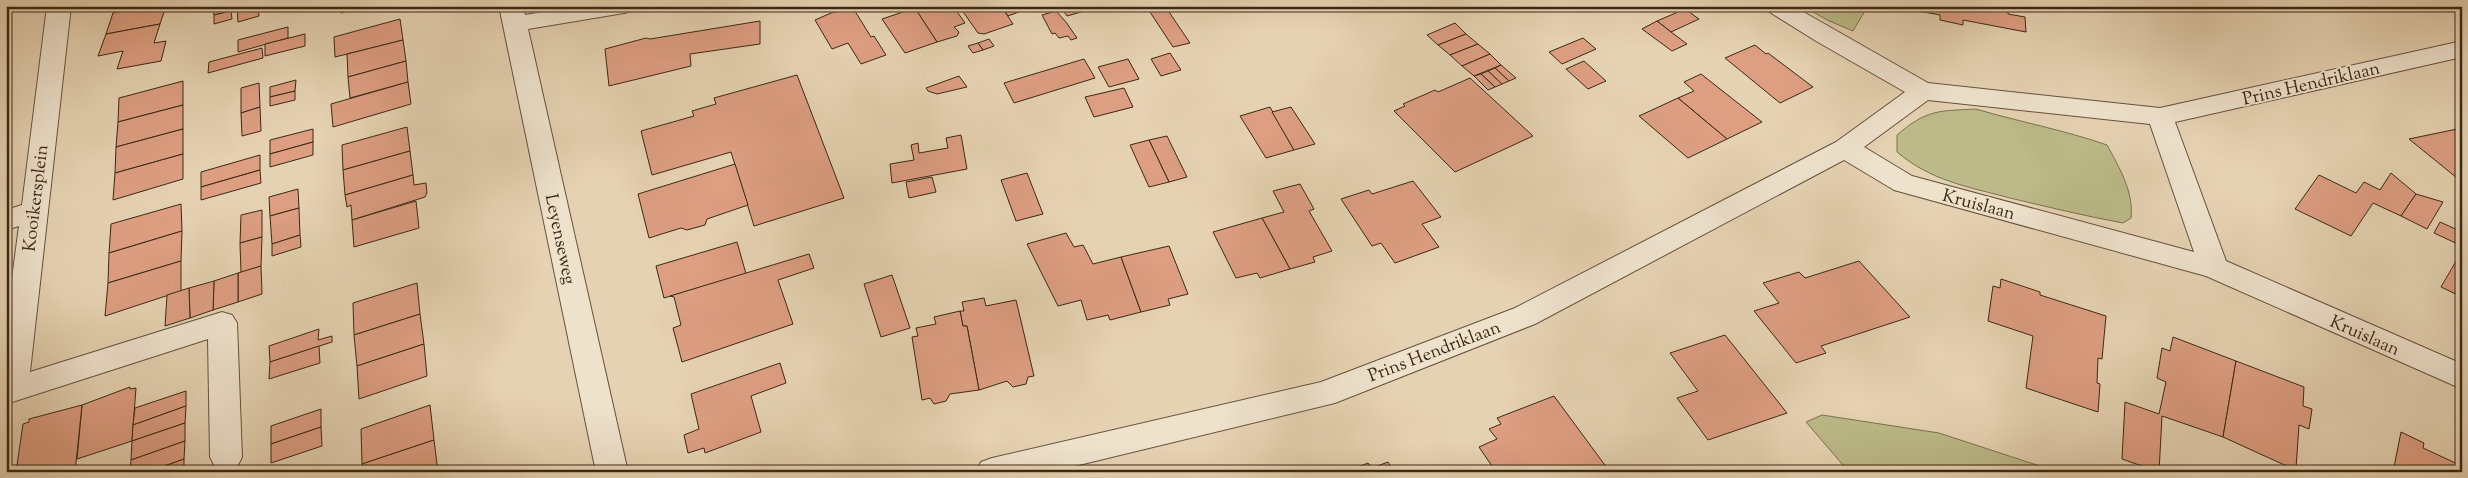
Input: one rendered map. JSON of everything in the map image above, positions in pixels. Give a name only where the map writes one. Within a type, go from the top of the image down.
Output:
[{"type":"street","name":"Kooikersplein","points":[[59,6],[10,390],[222,323],[226,457]]},
{"type":"street","points":[[513,15],[624,6]]},
{"type":"street","points":[[1776,6],[1824,36],[1923,91],[2160,117],[2214,268]]},
{"type":"street","name":"Leyenseweg","points":[[513,15],[612,472]]},
{"type":"street","name":"Prins Hendriklaan","points":[[2160,117],[2462,49]]},
{"type":"street","points":[[1845,148],[1923,91]]},
{"type":"street","name":"Prins Hendriklaan","points":[[992,472],[1324,394],[1525,316],[1845,148]]},
{"type":"street","name":"Kruislaan","points":[[1845,148],[1903,183],[2214,268],[2462,377]]},
{"type":"street","points":[[6,220],[33,212]]},
{"type":"shaded area","points":[[1803,6],[1868,6],[1853,31],[1827,20]]},
{"type":"shaded area","points":[[1976,109],[2107,145],[2128,189],[2131,218],[2123,223],[1965,186],[1923,170],[1897,152],[1897,135],[1917,120],[1943,111]]},
{"type":"shaded area","points":[[1822,415],[1939,433],[2058,472],[1849,472],[1806,422]]},
{"type":"building","points":[[116,6],[152,6],[113,13]]},
{"type":"building","points":[[152,6],[166,6],[160,24],[106,34],[113,13]]},
{"type":"building","points":[[212,6],[230,6],[231,11],[214,15]]},
{"type":"building","points":[[237,6],[258,6],[259,16],[238,22]]},
{"type":"building","points":[[340,6],[365,6],[341,13]]},
{"type":"building","points":[[921,6],[953,6],[965,23],[954,27],[959,32],[957,36],[937,42],[915,8]]},
{"type":"building","points":[[959,6],[1001,6],[1013,24],[984,34],[978,33]]},
{"type":"building","points":[[1001,6],[1035,6],[1008,16]]},
{"type":"building","points":[[1060,6],[1099,6],[1099,7],[1067,16]]},
{"type":"building","points":[[1146,6],[1165,6],[1190,43],[1173,47]]},
{"type":"building","points":[[1913,6],[2008,6],[2008,14],[2025,17],[2026,32],[1963,20],[1963,25],[1940,20],[1940,15],[1913,10]]},
{"type":"building","points":[[2107,6],[2144,6],[2111,10]]},
{"type":"building","points":[[853,8],[871,37],[874,36],[886,55],[861,64],[848,43],[832,49],[815,20],[831,13]]},
{"type":"building","points":[[915,8],[937,42],[905,53],[882,19]]},
{"type":"building","points":[[1685,9],[1699,19],[1671,32],[1657,21]]},
{"type":"building","points":[[231,11],[232,19],[214,24],[214,15]]},
{"type":"building","points":[[1056,11],[1077,38],[1071,40],[1068,36],[1059,38],[1055,33],[1052,34],[1042,15]]},
{"type":"building","points":[[400,19],[403,40],[335,57],[334,37]]},
{"type":"building","points":[[760,21],[760,44],[690,54],[691,66],[609,86],[605,49],[646,38],[650,39]]},
{"type":"building","points":[[1657,21],[1687,44],[1672,51],[1642,29]]},
{"type":"building","points":[[1455,23],[1466,34],[1438,45],[1427,35]]},
{"type":"building","points":[[160,24],[154,43],[166,41],[161,61],[117,69],[123,51],[98,56],[106,34]]},
{"type":"building","points":[[288,27],[288,38],[238,52],[238,40]]},
{"type":"building","points":[[305,34],[305,46],[265,56],[265,44]]},
{"type":"building","points":[[1466,34],[1478,44],[1450,55],[1438,45]]},
{"type":"building","points":[[1583,38],[1596,49],[1562,64],[1549,52]]},
{"type":"building","points":[[989,39],[994,46],[983,50],[978,43]]},
{"type":"building","points":[[403,40],[406,61],[348,77],[347,54]]},
{"type":"building","points":[[978,43],[983,50],[973,53],[968,46]]},
{"type":"building","points":[[1478,44],[1490,54],[1462,66],[1450,55]]},
{"type":"building","points":[[1755,45],[1813,87],[1780,103],[1725,58]]},
{"type":"building","points":[[262,48],[263,58],[208,73],[209,62]]},
{"type":"building","points":[[1170,53],[1181,70],[1161,76],[1151,59]]},
{"type":"building","points":[[1490,54],[1501,65],[1474,76],[1462,66]]},
{"type":"building","points":[[1084,59],[1095,78],[1014,103],[1004,83]]},
{"type":"building","points":[[1128,59],[1139,79],[1109,87],[1098,67]]},
{"type":"building","points":[[406,61],[408,82],[350,98],[348,77]]},
{"type":"building","points":[[1584,61],[1606,81],[1588,89],[1566,69]]},
{"type":"building","points":[[1501,65],[1516,78],[1509,81],[1495,68]]},
{"type":"building","points":[[1495,68],[1509,81],[1502,84],[1488,71]]},
{"type":"building","points":[[1488,71],[1502,84],[1495,87],[1481,74]]},
{"type":"building","points":[[1481,74],[1495,87],[1488,90],[1474,76]]},
{"type":"building","points":[[1701,74],[1762,122],[1727,139],[1678,98],[1694,91],[1684,82]]},
{"type":"building","points":[[797,75],[844,198],[754,226],[731,152],[652,175],[641,131],[694,116],[692,111],[716,104],[714,98]]},
{"type":"building","points":[[959,76],[967,87],[937,94],[928,91],[926,88]]},
{"type":"building","points":[[1470,78],[1533,136],[1455,172],[1394,111],[1405,106],[1403,104],[1435,90],[1438,92]]},
{"type":"building","points":[[296,80],[295,91],[270,97],[270,87]]},
{"type":"building","points":[[183,81],[183,105],[118,122],[119,98]]},
{"type":"building","points":[[408,82],[411,104],[333,127],[331,104]]},
{"type":"building","points":[[259,83],[260,107],[241,113],[241,88]]},
{"type":"building","points":[[1124,88],[1133,107],[1094,117],[1085,97]]},
{"type":"building","points":[[295,91],[295,100],[270,106],[270,97]]},
{"type":"building","points":[[1678,98],[1727,139],[1688,158],[1639,116]]},
{"type":"building","points":[[183,105],[183,129],[116,147],[118,122]]},
{"type":"building","points":[[260,107],[261,131],[242,136],[241,113]]},
{"type":"building","points":[[1270,107],[1294,150],[1266,158],[1240,116]]},
{"type":"building","points":[[1291,107],[1315,144],[1294,150],[1272,112]]},
{"type":"building","points":[[407,127],[410,151],[343,170],[342,145]]},
{"type":"building","points":[[2462,128],[2462,177],[2457,178],[2409,139]]},
{"type":"building","points":[[183,129],[183,154],[115,173],[116,147]]},
{"type":"building","points":[[313,129],[313,142],[270,154],[270,140]]},
{"type":"building","points":[[961,135],[967,169],[892,183],[890,164],[914,160],[911,145],[918,143],[919,153],[948,148],[946,138]]},
{"type":"building","points":[[1167,136],[1187,177],[1169,182],[1149,140]]},
{"type":"building","points":[[1149,140],[1169,182],[1149,187],[1130,145]]},
{"type":"building","points":[[313,142],[313,155],[270,167],[270,154]]},
{"type":"building","points":[[410,151],[413,175],[345,195],[343,170]]},
{"type":"building","points":[[183,154],[183,179],[113,200],[115,173]]},
{"type":"building","points":[[260,155],[260,170],[201,187],[201,172]]},
{"type":"building","points":[[735,164],[748,205],[707,219],[705,225],[687,230],[681,228],[649,238],[638,194]]},
{"type":"building","points":[[260,170],[261,183],[201,200],[201,187]]},
{"type":"building","points":[[1027,173],[1043,214],[1016,221],[1001,180]]},
{"type":"building","points":[[2391,173],[2416,194],[2401,216],[2373,203],[2351,236],[2295,209],[2319,175],[2356,193],[2364,182],[2380,190]]},
{"type":"building","points":[[413,175],[414,185],[426,183],[427,193],[425,197],[352,220],[351,205],[347,207],[345,195]]},
{"type":"building","points":[[932,177],[936,192],[909,198],[906,182]]},
{"type":"building","points":[[1413,181],[1441,217],[1422,224],[1439,247],[1395,263],[1381,243],[1372,246],[1341,199],[1369,190],[1372,194]]},
{"type":"building","points":[[1300,184],[1314,209],[1309,211],[1332,251],[1313,257],[1315,262],[1290,269],[1262,218],[1284,212],[1273,191]]},
{"type":"building","points":[[298,189],[299,208],[270,216],[269,197]]},
{"type":"building","points":[[2416,194],[2443,202],[2427,229],[2401,216]]},
{"type":"building","points":[[416,201],[419,228],[354,247],[352,220]]},
{"type":"building","points":[[181,204],[182,231],[109,253],[111,224]]},
{"type":"building","points":[[299,208],[300,235],[272,244],[270,216]]},
{"type":"building","points":[[262,210],[262,237],[240,243],[241,215]]},
{"type":"building","points":[[1262,218],[1290,269],[1260,278],[1257,273],[1236,278],[1213,232]]},
{"type":"building","points":[[2440,222],[2462,232],[2462,246],[2434,233]]},
{"type":"building","points":[[182,231],[181,261],[108,283],[109,253]]},
{"type":"building","points":[[1066,233],[1074,247],[1083,245],[1093,264],[1121,257],[1141,312],[1110,320],[1108,315],[1087,320],[1081,300],[1058,306],[1027,244]]},
{"type":"building","points":[[300,235],[301,247],[272,256],[272,244]]},
{"type":"building","points":[[262,237],[261,266],[241,273],[240,243]]},
{"type":"building","points":[[737,242],[746,274],[664,298],[656,266]]},
{"type":"building","points":[[1169,246],[1188,294],[1168,299],[1170,305],[1141,312],[1121,257]]},
{"type":"building","points":[[2462,251],[2462,297],[2441,287]]},
{"type":"building","points":[[809,254],[814,268],[778,280],[793,324],[682,362],[673,328],[681,325],[674,297],[670,296]]},
{"type":"building","points":[[181,261],[181,291],[105,316],[108,283]]},
{"type":"building","points":[[1859,261],[1910,317],[1821,346],[1826,353],[1796,363],[1754,311],[1779,303],[1763,283],[1799,272],[1805,278]]},
{"type":"building","points":[[261,266],[262,294],[238,302],[238,273]]},
{"type":"building","points":[[238,273],[238,302],[213,310],[214,281]]},
{"type":"building","points":[[892,275],[910,328],[881,337],[864,284]]},
{"type":"building","points":[[2001,279],[2040,292],[2040,295],[2106,316],[2102,359],[2098,358],[2097,383],[2100,384],[2098,412],[2026,388],[2033,336],[1988,321],[1993,286],[2000,288]]},
{"type":"building","points":[[214,281],[213,310],[190,318],[189,288]]},
{"type":"building","points":[[417,283],[420,314],[354,335],[353,303]]},
{"type":"building","points":[[189,288],[190,318],[165,326],[167,295]]},
{"type":"building","points":[[984,298],[986,306],[1016,300],[1034,376],[1028,377],[1026,384],[1013,387],[1007,381],[979,390],[967,326],[963,326],[960,311],[964,311],[962,302]]},
{"type":"building","points":[[960,311],[963,326],[967,326],[979,390],[950,394],[946,401],[934,404],[930,398],[922,400],[912,337],[918,336],[916,328],[936,324],[934,317]]},
{"type":"building","points":[[420,314],[424,344],[357,366],[354,335]]},
{"type":"building","points":[[319,329],[318,340],[332,336],[332,342],[270,362],[269,346]]},
{"type":"building","points":[[1725,335],[1787,413],[1708,440],[1677,398],[1698,391],[1670,353]]},
{"type":"building","points":[[2173,337],[2236,361],[2223,437],[2162,416],[2159,472],[2122,459],[2125,402],[2159,414],[2166,382],[2157,378],[2162,348],[2170,351]]},
{"type":"building","points":[[424,344],[427,376],[359,399],[357,366]]},
{"type":"building","points":[[319,346],[320,363],[269,379],[270,362]]},
{"type":"building","points":[[2236,361],[2304,387],[2303,406],[2312,409],[2309,429],[2299,425],[2296,468],[2303,472],[2290,472],[2291,468],[2223,437]]},
{"type":"building","points":[[780,363],[786,383],[751,396],[761,432],[705,453],[704,448],[688,453],[684,435],[699,429],[691,394]]},
{"type":"building","points":[[130,387],[130,389],[136,388],[132,441],[77,459],[82,405]]},
{"type":"building","points":[[186,391],[186,406],[133,425],[135,408]]},
{"type":"building","points":[[1554,396],[1610,472],[1496,472],[1479,447],[1497,439],[1489,429],[1501,424],[1497,418]]},
{"type":"building","points":[[82,405],[75,472],[16,472],[23,424],[29,422],[29,419]]},
{"type":"building","points":[[430,405],[434,440],[362,464],[361,429]]},
{"type":"building","points":[[186,406],[185,423],[132,441],[133,425]]},
{"type":"building","points":[[321,409],[321,427],[271,444],[271,426]]},
{"type":"building","points":[[185,423],[185,441],[131,460],[132,441]]},
{"type":"building","points":[[321,427],[322,446],[271,463],[271,444]]},
{"type":"building","points":[[2401,432],[2424,443],[2423,448],[2462,466],[2462,472],[2393,472]]},
{"type":"building","points":[[434,440],[438,472],[363,472],[362,464]]},
{"type":"building","points":[[185,441],[184,459],[148,472],[130,472],[131,460]]},
{"type":"building","points":[[184,459],[184,472],[148,472]]},
{"type":"building","points":[[1388,462],[1394,472],[1346,472],[1368,463],[1372,468]]}]
